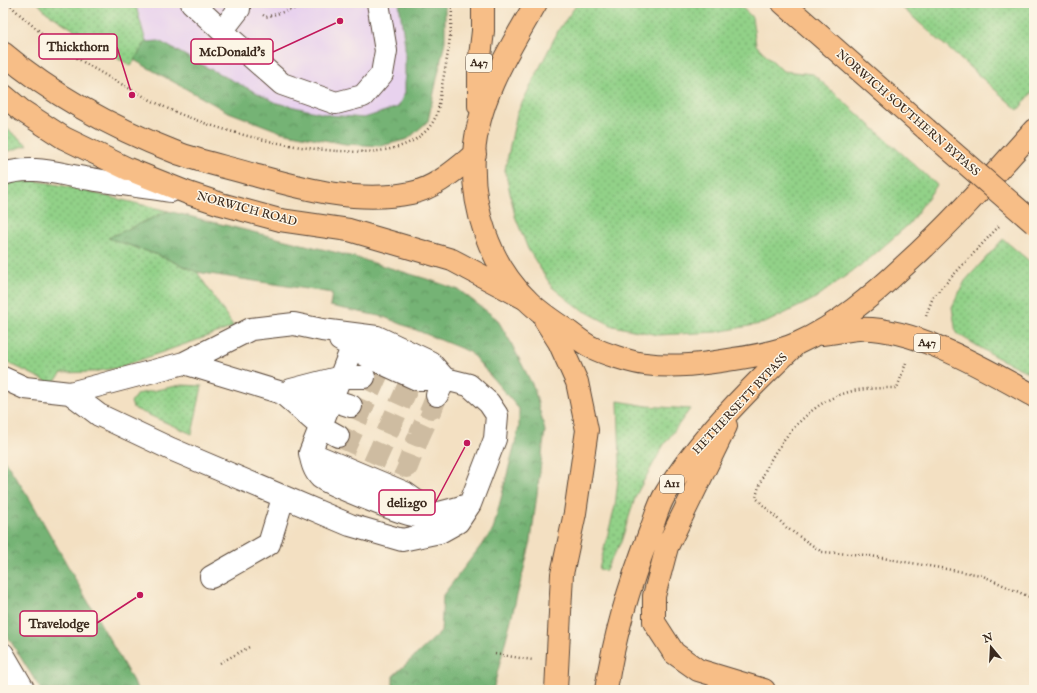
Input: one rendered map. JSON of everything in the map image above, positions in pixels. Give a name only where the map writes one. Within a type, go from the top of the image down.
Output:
[{"type":"main road","name":"A47","points":[[480,123],[479,65],[483,31],[483,3]]},
{"type":"main road","points":[[536,3],[509,50],[488,94],[480,123],[474,154],[474,171],[478,214],[495,256],[511,284],[532,305],[559,342],[577,382],[587,430],[575,513],[562,574],[556,690]]},
{"type":"main road","name":"NORWICH SOUTHERN BYPASS","points":[[783,3],[1034,224]]},
{"type":"main road","points":[[3,54],[50,90],[112,124],[144,139],[177,153],[327,193],[354,197],[383,197],[413,193],[445,178],[474,154]]},
{"type":"main road","name":"NORWICH ROAD","points":[[3,95],[21,110],[64,138],[128,169],[188,193],[221,204],[280,220],[349,230],[452,260],[532,305]]},
{"type":"main road","points":[[532,305],[593,348],[643,364],[679,367],[715,363],[759,355],[804,340],[852,312],[935,238],[977,195],[1034,130]]},
{"type":"main road","name":"A47","points":[[804,340],[859,329],[900,333],[939,347],[1034,396]]},
{"type":"main road","name":"HETHERSETT BYPASS","points":[[606,690],[610,662],[622,611],[643,550],[665,494],[700,444],[767,372],[804,340]]},
{"type":"main road","points":[[736,407],[667,547],[654,596],[654,622],[674,653],[698,670],[764,690]]},
{"type":"street","points":[[192,3],[282,84],[336,103],[363,96],[382,74],[386,51],[378,3]]},
{"type":"street","points":[[222,31],[239,9]]},
{"type":"street","points":[[3,174],[16,170],[52,170],[89,179],[188,193]]},
{"type":"street","points":[[3,378],[25,388],[70,393],[184,363],[252,329],[294,324],[322,330],[354,341],[417,379],[441,387],[469,385],[489,403],[497,415],[495,439],[470,504],[458,522],[440,532],[402,540],[350,525],[171,450],[100,415],[70,393]]},
{"type":"street","points":[[354,341],[341,377],[341,403],[329,431],[310,453],[313,467],[322,478],[395,509],[413,515],[451,511],[470,504]]},
{"type":"street","points":[[184,363],[282,393],[341,403]]},
{"type":"street","points":[[282,393],[341,377],[364,378]]},
{"type":"street","points":[[282,393],[329,431]]},
{"type":"street","points":[[211,577],[269,544],[284,498]]},
{"type":"street","points":[[3,654],[24,690]]},
{"type":"path","points":[[261,14],[266,17],[300,7],[299,3]]},
{"type":"path","points":[[999,225],[933,297],[917,339],[903,368],[897,388],[868,388],[836,396],[812,412],[788,433],[770,459],[757,489],[756,498],[786,528],[822,552],[865,555],[981,574],[1034,599]]},
{"type":"path","points":[[220,663],[251,646]]},
{"type":"path","points":[[495,654],[536,661]]},
{"type":"shaded area","points":[[135,3],[399,3],[405,45],[405,92],[398,107],[364,118],[329,115],[277,103],[159,41],[146,42]]},
{"type":"green space","points":[[38,3],[135,3],[146,42],[131,66],[46,12]]},
{"type":"green space","points":[[399,3],[445,3],[445,41],[428,121],[408,139],[381,146],[345,144],[281,132],[226,111],[134,60],[146,42],[159,41],[277,103],[329,115],[364,118],[398,107],[405,92],[405,45]]},
{"type":"green space","points":[[578,3],[737,3],[752,17],[756,45],[783,71],[813,74],[937,185],[909,224],[869,259],[814,299],[765,323],[717,332],[658,335],[613,326],[577,307],[552,287],[528,249],[515,216],[505,170],[517,113],[559,29]]},
{"type":"green space","points":[[897,3],[1034,3],[1034,90],[1018,110]]},
{"type":"green space","points":[[3,126],[28,145],[3,153]]},
{"type":"green space","points":[[22,178],[64,186],[168,211],[109,238],[158,255],[197,272],[234,327],[117,368],[91,372],[62,373],[52,384],[3,359],[3,185]]},
{"type":"green space","points":[[168,211],[354,257],[430,280],[459,290],[497,319],[534,388],[545,431],[531,541],[493,690],[393,690],[393,676],[441,632],[443,595],[493,530],[519,427],[519,409],[470,352],[384,317],[330,306],[332,293],[197,272],[158,255],[108,238]]},
{"type":"green space","points":[[1003,239],[1034,265],[1034,375],[996,357],[956,333],[952,307],[965,281]]},
{"type":"green space","points":[[181,385],[202,386],[192,434],[133,408],[131,402],[137,394]]},
{"type":"green space","points":[[618,401],[647,406],[690,409],[663,446],[636,495],[621,542],[605,571],[599,569],[615,506],[620,462]]},
{"type":"green space","points":[[3,458],[30,499],[138,690],[41,690],[3,629]]},
{"type":"tunnel","points":[[364,377],[432,408],[437,395]]},
{"type":"tunnel","points":[[351,406],[419,436],[432,408]]},
{"type":"tunnel","points":[[338,436],[407,467],[419,436]]},
{"type":"place","name":"McDonald's","points":[[340,21]]},
{"type":"place","name":"Thickthorn","points":[[132,95]]},
{"type":"place","name":"deli2go","points":[[467,443]]},
{"type":"place","name":"Travelodge","points":[[140,595]]}]
